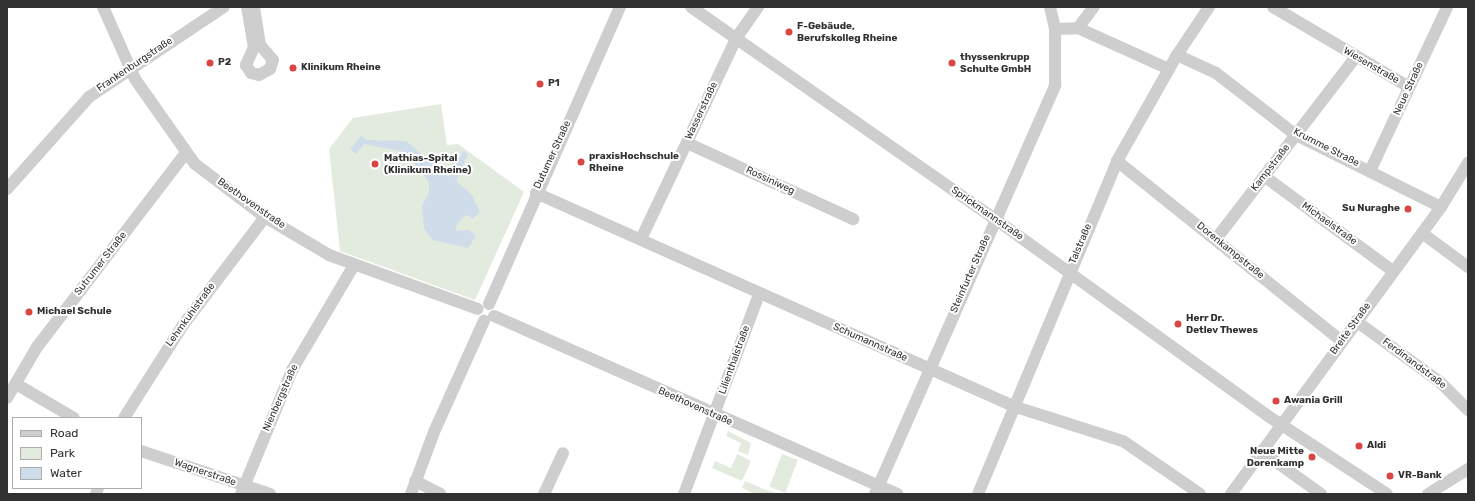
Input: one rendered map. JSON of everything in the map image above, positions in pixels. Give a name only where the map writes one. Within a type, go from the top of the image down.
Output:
[{"type":"street","name":"Beethovenstraße","points":[[103,7],[128,68],[185,154],[265,217],[328,254],[354,265],[483,307]]},
{"type":"street","name":"Frankenburgstraße","points":[[7,189],[89,97],[128,68],[224,7]]},
{"type":"street","points":[[247,7],[254,47],[246,65],[251,73],[260,75],[270,69],[273,60],[260,45],[254,7]]},
{"type":"street","name":"Dutumer Straße","points":[[483,307],[620,7]]},
{"type":"street","name":"Sprickmannstraße","points":[[691,7],[995,219],[1280,423],[1387,494]]},
{"type":"street","name":"Wasserstraße","points":[[641,239],[736,37],[758,7]]},
{"type":"street","points":[[1050,7],[1055,29],[1078,28],[1169,69]]},
{"type":"street","points":[[1078,28],[1094,7]]},
{"type":"street","name":"Talstraße","points":[[978,494],[1013,406],[1117,162],[1177,54],[1209,7]]},
{"type":"street","name":"Wiesenstraße","points":[[1273,7],[1317,30],[1355,58],[1409,87]]},
{"type":"street","name":"Neue Straße","points":[[1370,170],[1448,7]]},
{"type":"street","name":"Steinfurter Straße","points":[[877,490],[995,219],[1055,86],[1055,29]]},
{"type":"street","name":"Krumme Straße","points":[[1177,54],[1216,72],[1296,135],[1370,170],[1441,207]]},
{"type":"street","name":"Kampstraße","points":[[1216,238],[1355,58]]},
{"type":"street","name":"Rossiniweg","points":[[687,143],[853,219]]},
{"type":"street","name":"Sutrumer Straße","points":[[7,398],[37,347],[185,154]]},
{"type":"street","name":"Dorenkampstraße","points":[[1117,162],[1216,238],[1342,341]]},
{"type":"street","name":"Breite Straße","points":[[1231,494],[1280,423],[1441,207],[1468,163]]},
{"type":"street","name":"Michaelstraße","points":[[1264,176],[1393,272]]},
{"type":"street","name":"Schumannstraße","points":[[536,193],[641,239],[759,294],[1013,406],[1124,441],[1200,494]]},
{"type":"street","name":"Lehmkuhlstraße","points":[[125,417],[183,325],[265,217]]},
{"type":"street","points":[[1422,233],[1468,267]]},
{"type":"street","name":"Nienbergstraße","points":[[242,490],[292,370],[354,265]]},
{"type":"street","name":"Lilienthalstraße","points":[[684,494],[759,294]]},
{"type":"street","points":[[411,494],[415,481],[489,319],[478,317],[483,307]]},
{"type":"street","name":"Beethovenstraße","points":[[489,319],[714,416],[877,490],[898,494]]},
{"type":"street","name":"Ferdinandstraße","points":[[1356,321],[1440,382],[1468,410]]},
{"type":"street","points":[[16,384],[72,417]]},
{"type":"street","name":"Wagnerstraße","points":[[142,450],[242,490],[270,494]]},
{"type":"street","points":[[1261,451],[1322,494]]},
{"type":"street","points":[[544,494],[563,453]]},
{"type":"street","points":[[1428,494],[1468,469]]},
{"type":"street","points":[[415,481],[440,494]]},
{"type":"green space","points":[[441,104],[447,145],[458,144],[524,192],[475,300],[340,251],[329,149],[353,118]]},
{"type":"green space","points":[[728,431],[751,443],[748,455],[738,451],[741,443],[726,436]]},
{"type":"green space","points":[[737,454],[751,461],[742,481],[712,468],[715,461],[731,468]]},
{"type":"green space","points":[[782,454],[798,460],[785,493],[769,487]]},
{"type":"green space","points":[[745,481],[780,494],[755,494],[742,488]]},
{"type":"water","points":[[361,136],[367,140],[406,141],[449,177],[463,151],[468,154],[456,181],[472,195],[480,212],[472,219],[468,215],[462,218],[456,227],[456,231],[468,230],[476,236],[468,248],[433,240],[424,229],[422,205],[429,193],[429,182],[405,152],[364,144],[356,154],[350,149]]},
{"type":"place","name":"F-Gebäude, Berufskolleg Rheine","points":[[789,32]]},
{"type":"place","name":"P2","points":[[210,63]]},
{"type":"place","name":"thyssenkrupp Schulte GmbH","points":[[952,63]]},
{"type":"place","name":"Klinikum Rheine","points":[[293,68]]},
{"type":"place","name":"P1","points":[[540,84]]},
{"type":"place","name":"praxisHochschule Rheine","points":[[581,162]]},
{"type":"place","name":"Mathias-Spital (Klinikum Rheine)","points":[[375,164]]},
{"type":"place","name":"Su Nuraghe","points":[[1408,209]]},
{"type":"place","name":"Michael Schule","points":[[29,312]]},
{"type":"place","name":"Herr Dr. Detlev Thewes","points":[[1178,324]]},
{"type":"place","name":"Awania Grill","points":[[1276,401]]},
{"type":"place","name":"Aldi","points":[[1359,446]]},
{"type":"place","name":"Neue Mitte Dorenkamp","points":[[1312,457]]},
{"type":"place","name":"VR-Bank","points":[[1390,476]]}]
